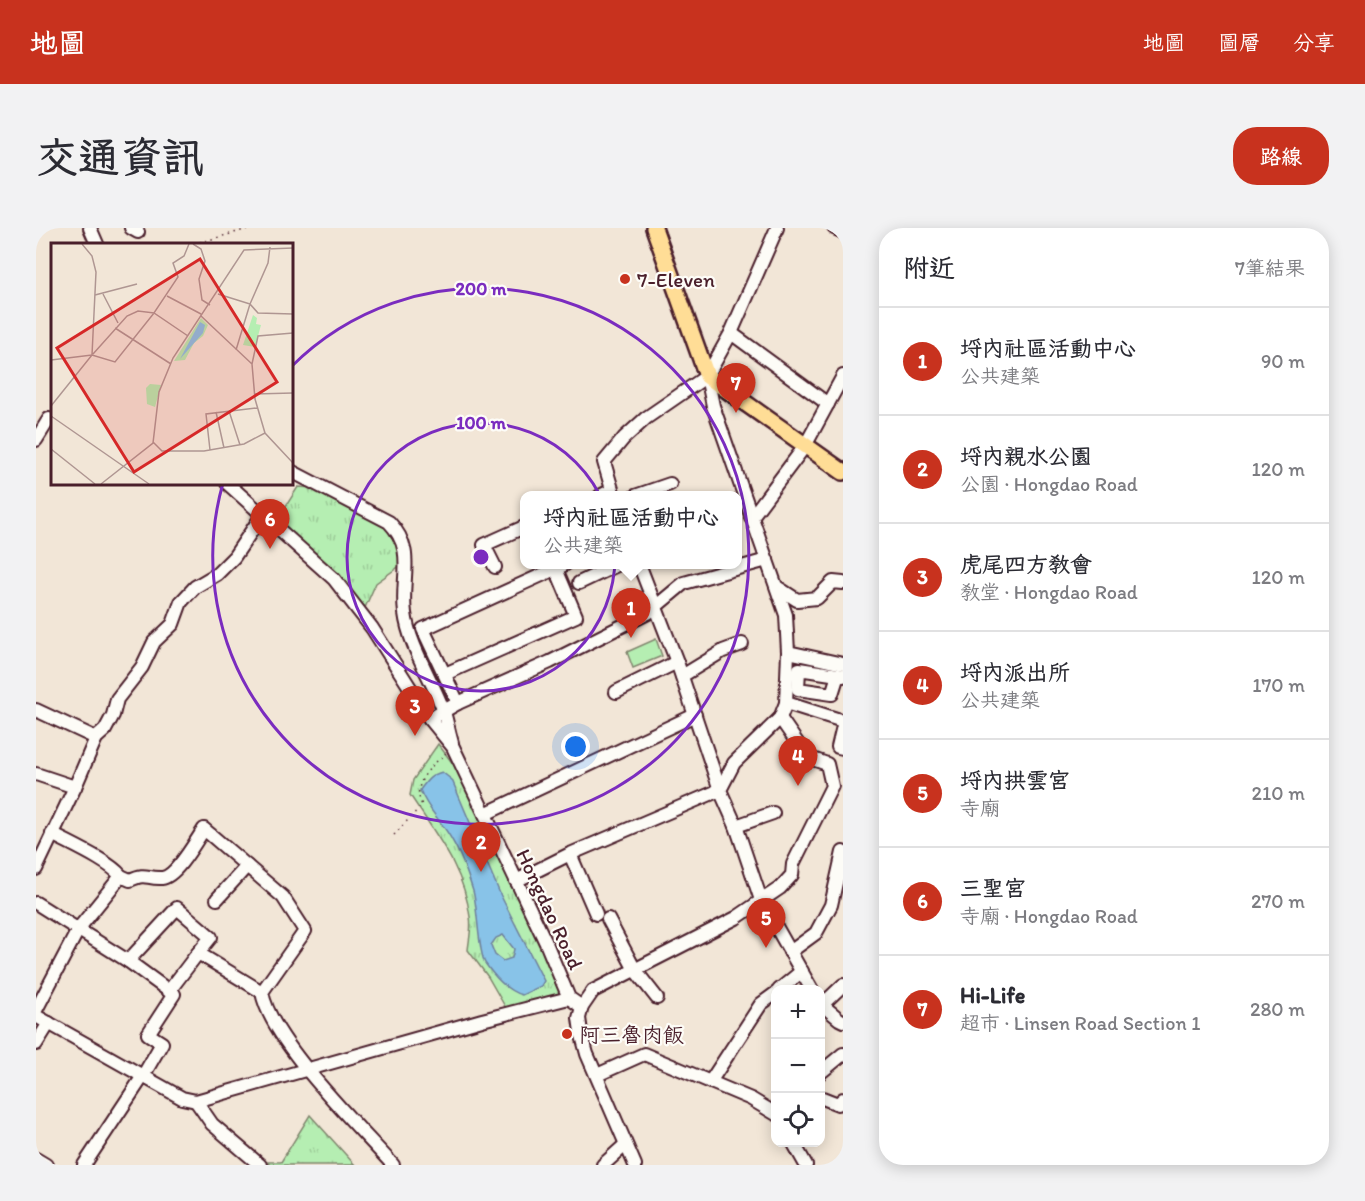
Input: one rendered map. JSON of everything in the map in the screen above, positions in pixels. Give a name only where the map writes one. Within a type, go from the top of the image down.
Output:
[{"type":"main road","points":[[654,228],[707,376],[843,472]]},
{"type":"street","points":[[90,228],[97,243]]},
{"type":"street","points":[[612,491],[604,468],[608,455],[646,418],[707,376],[730,333],[777,228]]},
{"type":"street","points":[[834,228],[843,232]]},
{"type":"street","points":[[730,333],[828,404]]},
{"type":"street","points":[[707,376],[713,406],[742,491]]},
{"type":"street","points":[[751,518],[805,446],[842,378]]},
{"type":"street","points":[[36,440],[46,419]]},
{"type":"street","points":[[292,472],[389,522],[399,533],[406,555],[405,614],[416,647],[444,712],[453,747]]},
{"type":"street","name":"Hongdao Road","points":[[228,484],[334,579],[372,628],[430,719],[453,747],[569,998],[582,1007]]},
{"type":"street","points":[[647,491],[670,484]]},
{"type":"street","points":[[516,881],[570,854],[720,790],[734,763],[780,718],[786,703],[788,652],[786,615],[742,491]]},
{"type":"street","points":[[36,869],[39,856],[75,788],[96,738],[105,730],[113,716],[117,699],[142,668],[154,642],[173,624],[181,602],[195,587],[217,574],[234,557],[263,514]]},
{"type":"street","points":[[495,567],[484,545],[520,529]]},
{"type":"street","points":[[742,567],[767,560]]},
{"type":"street","points":[[458,703],[423,629],[557,569]]},
{"type":"street","points":[[444,675],[576,616],[562,569]]},
{"type":"street","points":[[579,583],[608,569]]},
{"type":"street","points":[[641,569],[678,662],[720,790],[736,826],[761,900],[809,985]]},
{"type":"street","points":[[700,569],[704,577]]},
{"type":"street","points":[[430,719],[458,703],[560,657],[648,613],[684,583],[734,569]]},
{"type":"street","points":[[777,587],[797,600],[817,598],[833,582],[843,583]]},
{"type":"street","points":[[682,676],[723,651],[742,644]]},
{"type":"street","points":[[788,652],[841,672]]},
{"type":"street","points":[[616,692],[678,662]]},
{"type":"street","points":[[786,703],[843,721]]},
{"type":"street","points":[[36,710],[96,738]]},
{"type":"street","points":[[485,814],[695,715]]},
{"type":"street","points":[[635,1165],[587,1054],[579,1018],[582,1007],[593,991],[736,918],[780,888],[792,875],[793,864],[832,786],[827,764],[807,757],[780,718]]},
{"type":"street","points":[[843,726],[838,747],[843,748]]},
{"type":"street","points":[[36,774],[75,788]]},
{"type":"street","points":[[736,826],[773,813]]},
{"type":"street","points":[[52,834],[130,880],[142,874],[162,878],[172,875],[204,829],[284,897],[305,931],[262,992]]},
{"type":"street","points":[[790,952],[816,933],[831,905],[843,852]]},
{"type":"street","points":[[570,854],[596,914]]},
{"type":"street","points":[[217,899],[247,866]]},
{"type":"street","points":[[36,1010],[79,928],[121,876]]},
{"type":"street","points":[[36,903],[58,918],[79,928],[174,994],[148,1034],[162,1043],[143,1077],[84,1165]]},
{"type":"street","points":[[128,961],[177,908],[211,937],[169,991]]},
{"type":"street","points":[[608,920],[635,970],[657,998]]},
{"type":"street","points":[[198,953],[262,992],[271,1019],[307,1069],[393,1165]]},
{"type":"street","points":[[785,985],[801,971]]},
{"type":"street","points":[[825,1001],[843,985]]},
{"type":"street","points":[[710,1082],[761,1004],[771,997]]},
{"type":"street","points":[[36,1016],[182,1098],[196,1101],[482,1020],[569,998]]},
{"type":"street","points":[[825,1008],[843,1021]]},
{"type":"street","points":[[36,1044],[49,1023]]},
{"type":"street","points":[[597,1075],[644,1054],[751,1100],[771,1111]]},
{"type":"street","points":[[825,1069],[843,1054]]},
{"type":"street","points":[[825,1099],[838,1104],[843,1099]]},
{"type":"street","points":[[196,1101],[212,1124],[260,1165]]},
{"type":"street","points":[[603,1165],[625,1145]]},
{"type":"street","points":[[795,1147],[806,1165]]},
{"type":"street","points":[[36,1159],[46,1165]]},
{"type":"path","points":[[199,243],[252,228]]},
{"type":"path","points":[[394,835],[422,805],[417,788],[431,766],[453,747]]},
{"type":"green space","points":[[298,487],[316,488],[392,528],[402,554],[401,565],[376,583],[364,610],[277,520]]},
{"type":"green space","points":[[656,639],[662,656],[633,668],[627,652]]},
{"type":"green space","points":[[438,744],[460,773],[563,995],[507,1010],[488,977],[468,950],[471,921],[462,883],[448,853],[410,795],[413,780]]},
{"type":"green space","points":[[310,1115],[355,1165],[270,1165],[267,1162],[281,1162]]},
{"type":"water","points":[[442,772],[452,780],[501,896],[544,981],[541,986],[522,995],[501,982],[485,963],[479,940],[475,899],[467,872],[452,840],[420,790],[430,778]],"holes":[[[503,935],[514,949],[512,958],[503,961],[495,955],[491,945],[496,938]]]},
{"type":"place","name":"7-Eleven","points":[[625,279]]},
{"type":"place","name":"Hi-Life","points":[[736,413]]},
{"type":"place","name":"三聖宮","points":[[270,549]]},
{"type":"place","name":"埒內社區活動中心","points":[[631,638]]},
{"type":"place","name":"虎尾四方教會","points":[[415,736]]},
{"type":"place","name":"埒內派出所","points":[[798,786]]},
{"type":"place","name":"埒內親水公園","points":[[481,872]]},
{"type":"place","name":"埒內拱雲宮","points":[[766,948]]},
{"type":"place","name":"阿三魯肉飯","points":[[567,1034]]}]
